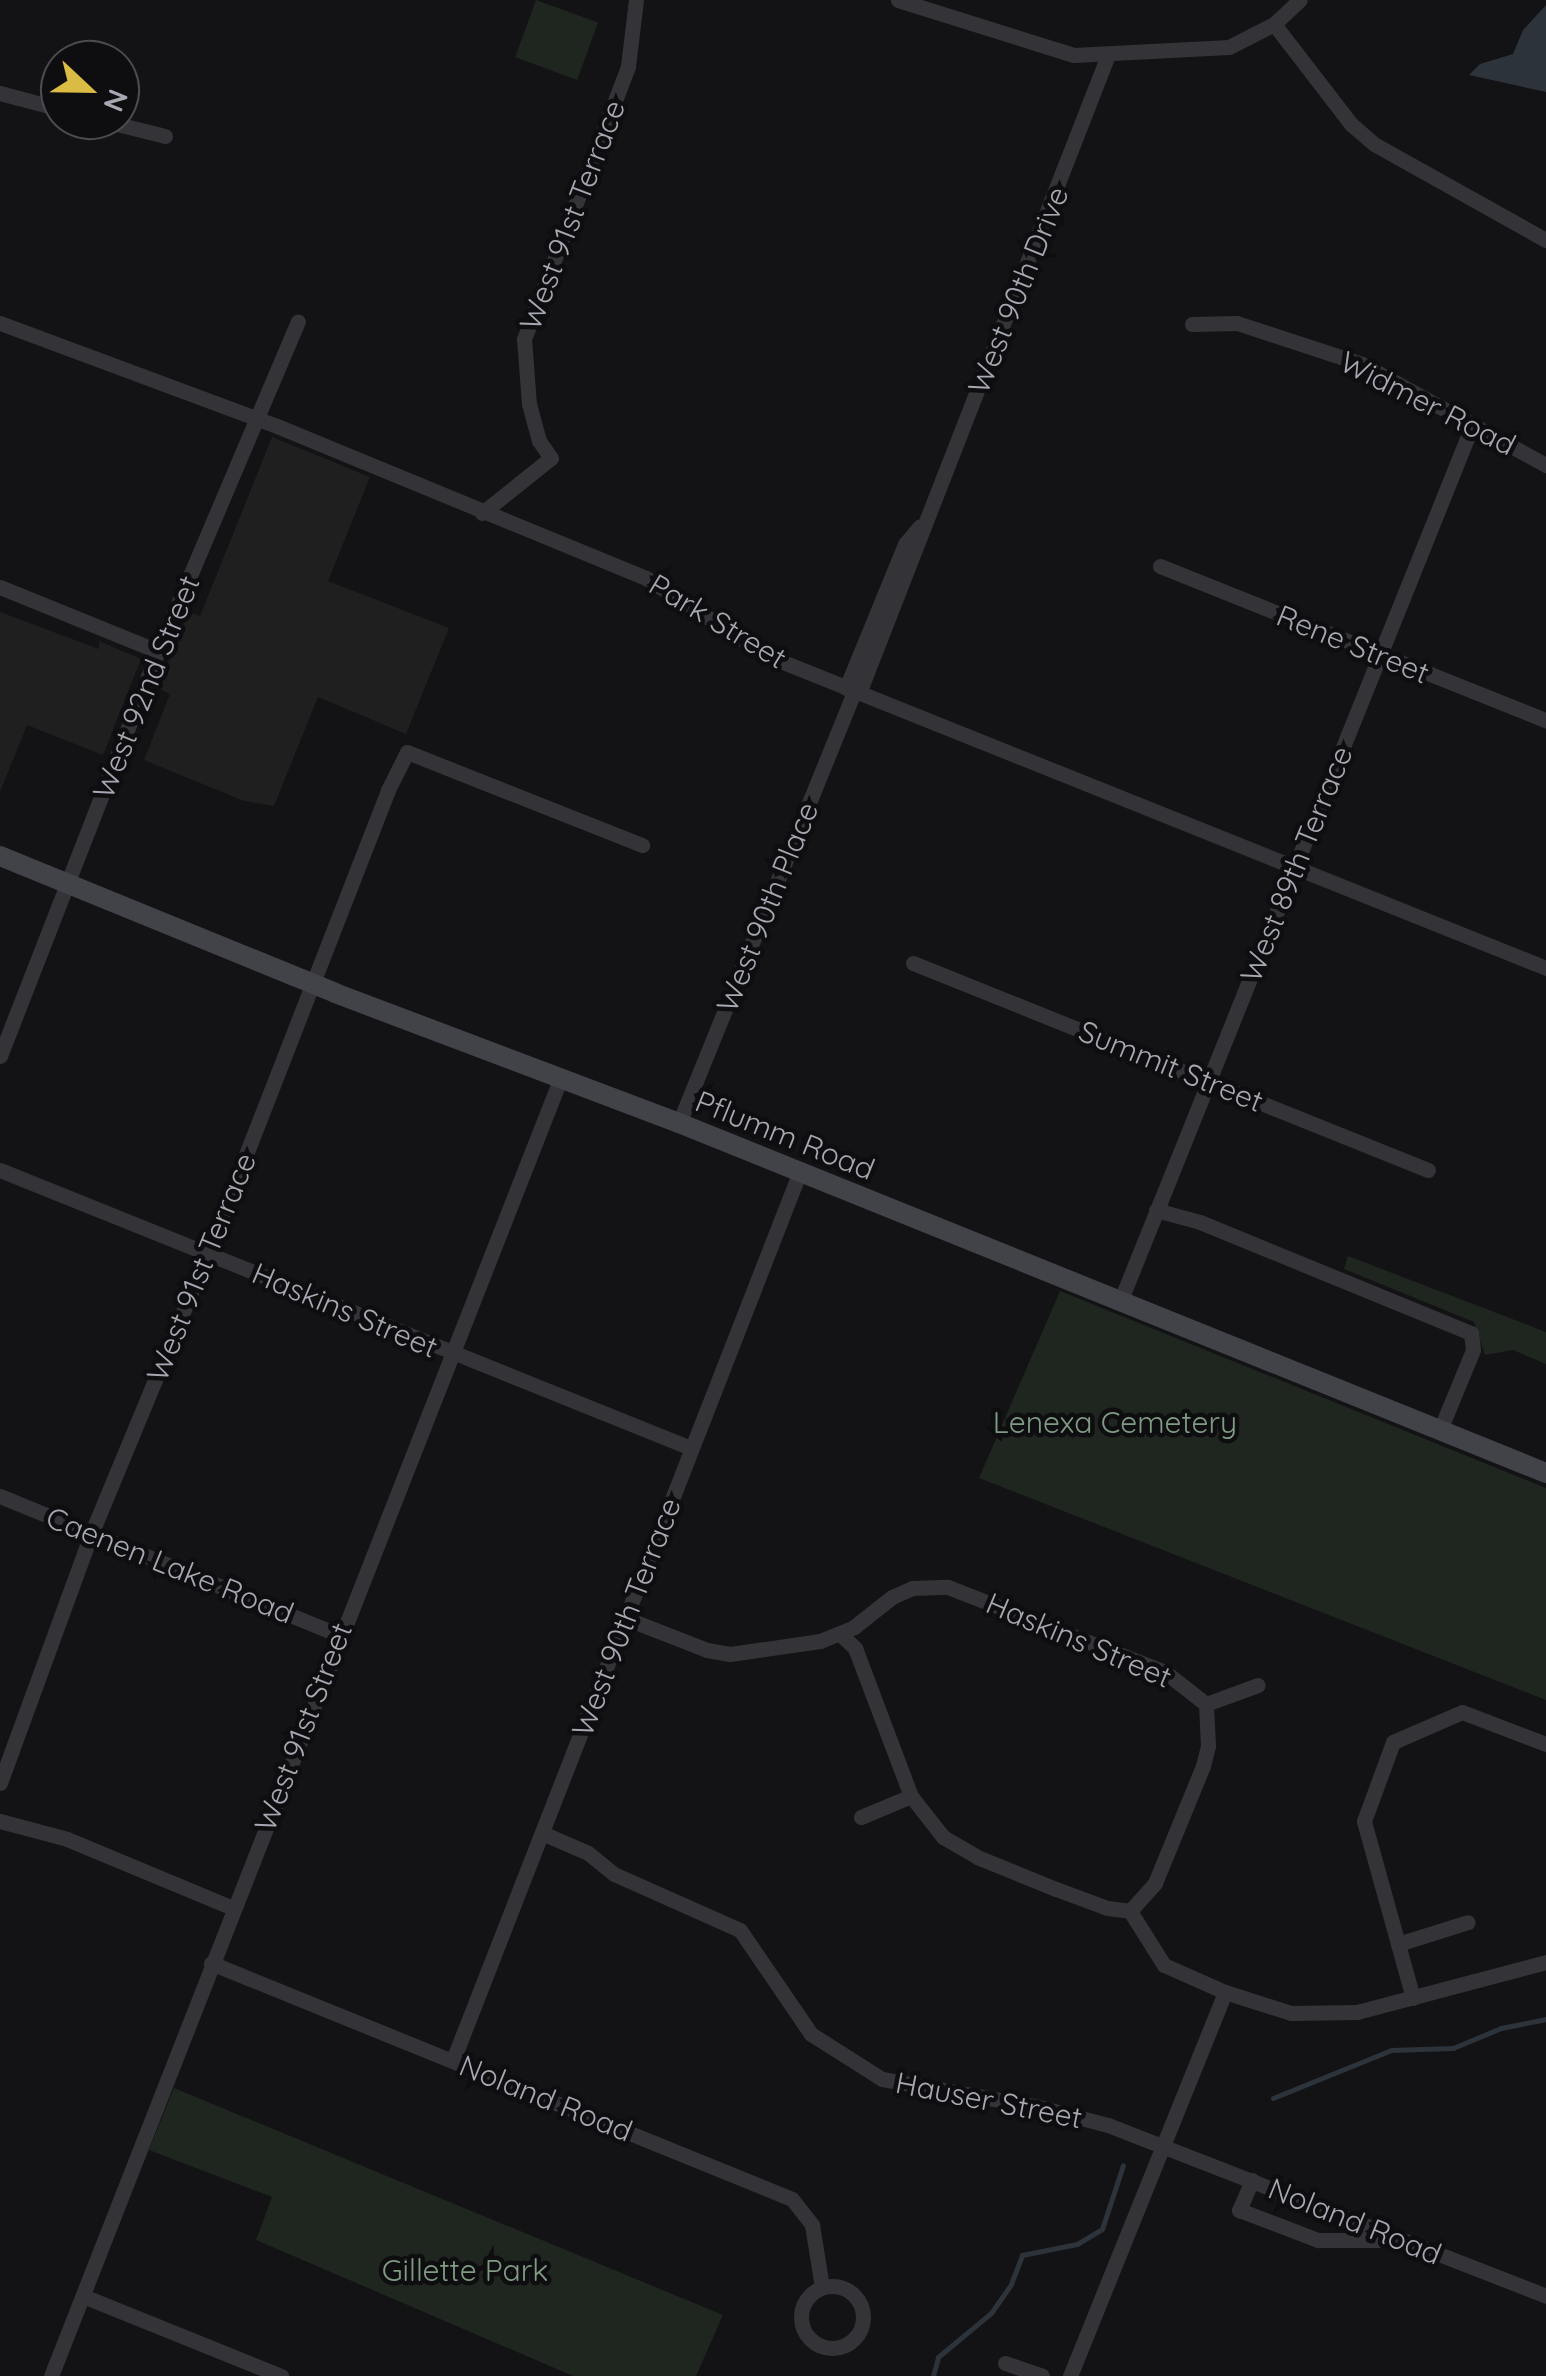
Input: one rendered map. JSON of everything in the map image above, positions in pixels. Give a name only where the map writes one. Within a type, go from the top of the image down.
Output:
[{"type":"main road","name":"Pflumm Road","points":[[0,856],[312,984],[680,1123],[798,1174],[1546,1473]]},
{"type":"street","name":"West 91st Terrace","points":[[482,513],[551,458],[539,440],[530,404],[524,339],[628,66],[636,0]]},
{"type":"street","points":[[898,0],[1052,52],[1108,55],[1230,46],[1274,24],[1300,0]]},
{"type":"street","points":[[1274,24],[1351,124],[1374,144],[1546,240]]},
{"type":"street","name":"West 90th Drive","points":[[853,690],[918,550],[922,523],[982,385],[1108,55]]},
{"type":"street","points":[[0,94],[40,104]]},
{"type":"street","points":[[140,130],[165,136]]},
{"type":"street","name":"West 92nd Street","points":[[0,1056],[158,650],[298,321]]},
{"type":"street","name":"Park Street","points":[[0,323],[254,418],[646,578],[675,593],[747,646],[1546,968]]},
{"type":"street","name":"Widmer Road","points":[[1192,324],[1237,323],[1340,356],[1546,465]]},
{"type":"street","name":"West 89th Terrace","points":[[1120,1302],[1472,426]]},
{"type":"street","name":"Rene Street","points":[[1160,566],[1546,720]]},
{"type":"street","points":[[0,587],[158,650]]},
{"type":"street","name":"West 90th Place","points":[[680,1123],[853,690]]},
{"type":"street","name":"West 91st Terrace","points":[[0,1783],[92,1532],[208,1252],[388,790],[407,752],[642,846]]},
{"type":"street","name":"Summit Street","points":[[913,963],[1428,1170]]},
{"type":"street","name":"West 91st Street","points":[[51,2376],[339,1634],[560,1080]]},
{"type":"street","name":"Haskins Street","points":[[0,1170],[692,1448]]},
{"type":"street","name":"West 90th Terrace","points":[[453,2060],[798,1174]]},
{"type":"street","points":[[1156,1210],[1200,1222],[1471,1333],[1473,1350],[1440,1430]]},
{"type":"street","name":"Caenen Lake Road","points":[[0,1496],[339,1634]]},
{"type":"street","name":"Haskins Street","points":[[840,1634],[892,1597],[912,1588],[948,1587],[1165,1672],[1206,1704]]},
{"type":"street","points":[[625,1618],[707,1650],[730,1654],[840,1634],[855,1648],[901,1760],[911,1796],[943,1837],[961,1850],[1107,1908],[1130,1911]]},
{"type":"street","points":[[1130,1911],[1155,1884],[1202,1766],[1208,1746],[1206,1704],[1258,1684]]},
{"type":"street","points":[[1413,1998],[1364,1821],[1393,1742],[1462,1712],[1546,1744]]},
{"type":"street","points":[[861,1817],[911,1796]]},
{"type":"street","points":[[0,1821],[67,1839],[233,1908]]},
{"type":"street","name":"Hauser Street","points":[[542,1833],[588,1853],[629,1882],[740,1930],[811,2034],[868,2073],[934,2091],[1065,2113],[1164,2144]]},
{"type":"street","points":[[1130,1911],[1164,1965],[1268,2007],[1323,2015],[1413,1998],[1546,1962]]},
{"type":"street","points":[[1398,1944],[1468,1922]]},
{"type":"street","name":"Noland Road","points":[[212,1963],[792,2199],[812,2225],[822,2286]]},
{"type":"street","points":[[1070,2376],[1225,1992]]},
{"type":"street","name":"Noland Road","points":[[1164,2144],[1546,2296]]},
{"type":"street","points":[[1252,2180],[1239,2210],[1318,2240],[1404,2240]]},
{"type":"street","points":[[822,2286],[856,2296],[866,2315],[864,2328],[851,2339],[826,2349],[806,2338],[800,2324],[805,2301],[822,2286]]},
{"type":"street","points":[[83,2296],[281,2376]]},
{"type":"street","points":[[1005,2363],[1042,2376]]},
{"type":"shaded area","points":[[1546,5],[1546,92],[1469,75],[1480,64],[1513,54],[1523,30]]},
{"type":"shaded area","points":[[272,437],[370,477],[328,581],[449,628],[406,734],[318,697],[274,806],[244,801],[144,760],[170,694],[158,688],[188,612],[200,616]]},
{"type":"shaded area","points":[[0,612],[99,649],[99,641],[141,659],[103,755],[27,725],[0,792]]},
{"type":"green space","points":[[536,0],[598,23],[577,80],[515,57]]},
{"type":"green space","points":[[1348,1256],[1546,1332],[1546,1364],[1513,1350],[1485,1355],[1474,1322],[1344,1269]]},
{"type":"green space","name":"Lenexa Cemetery","points":[[1060,1291],[1546,1488],[1546,1700],[979,1478]]},
{"type":"green space","name":"Gillette Park","points":[[174,2088],[723,2315],[696,2376],[573,2376],[256,2240],[272,2197],[149,2150]]},
{"type":"waterway","points":[[1273,2098],[1391,2050],[1453,2048],[1501,2028],[1546,2019]]},
{"type":"waterway","points":[[933,2376],[938,2357],[991,2313],[1011,2284],[1022,2255],[1077,2244],[1102,2229],[1123,2165]]}]
